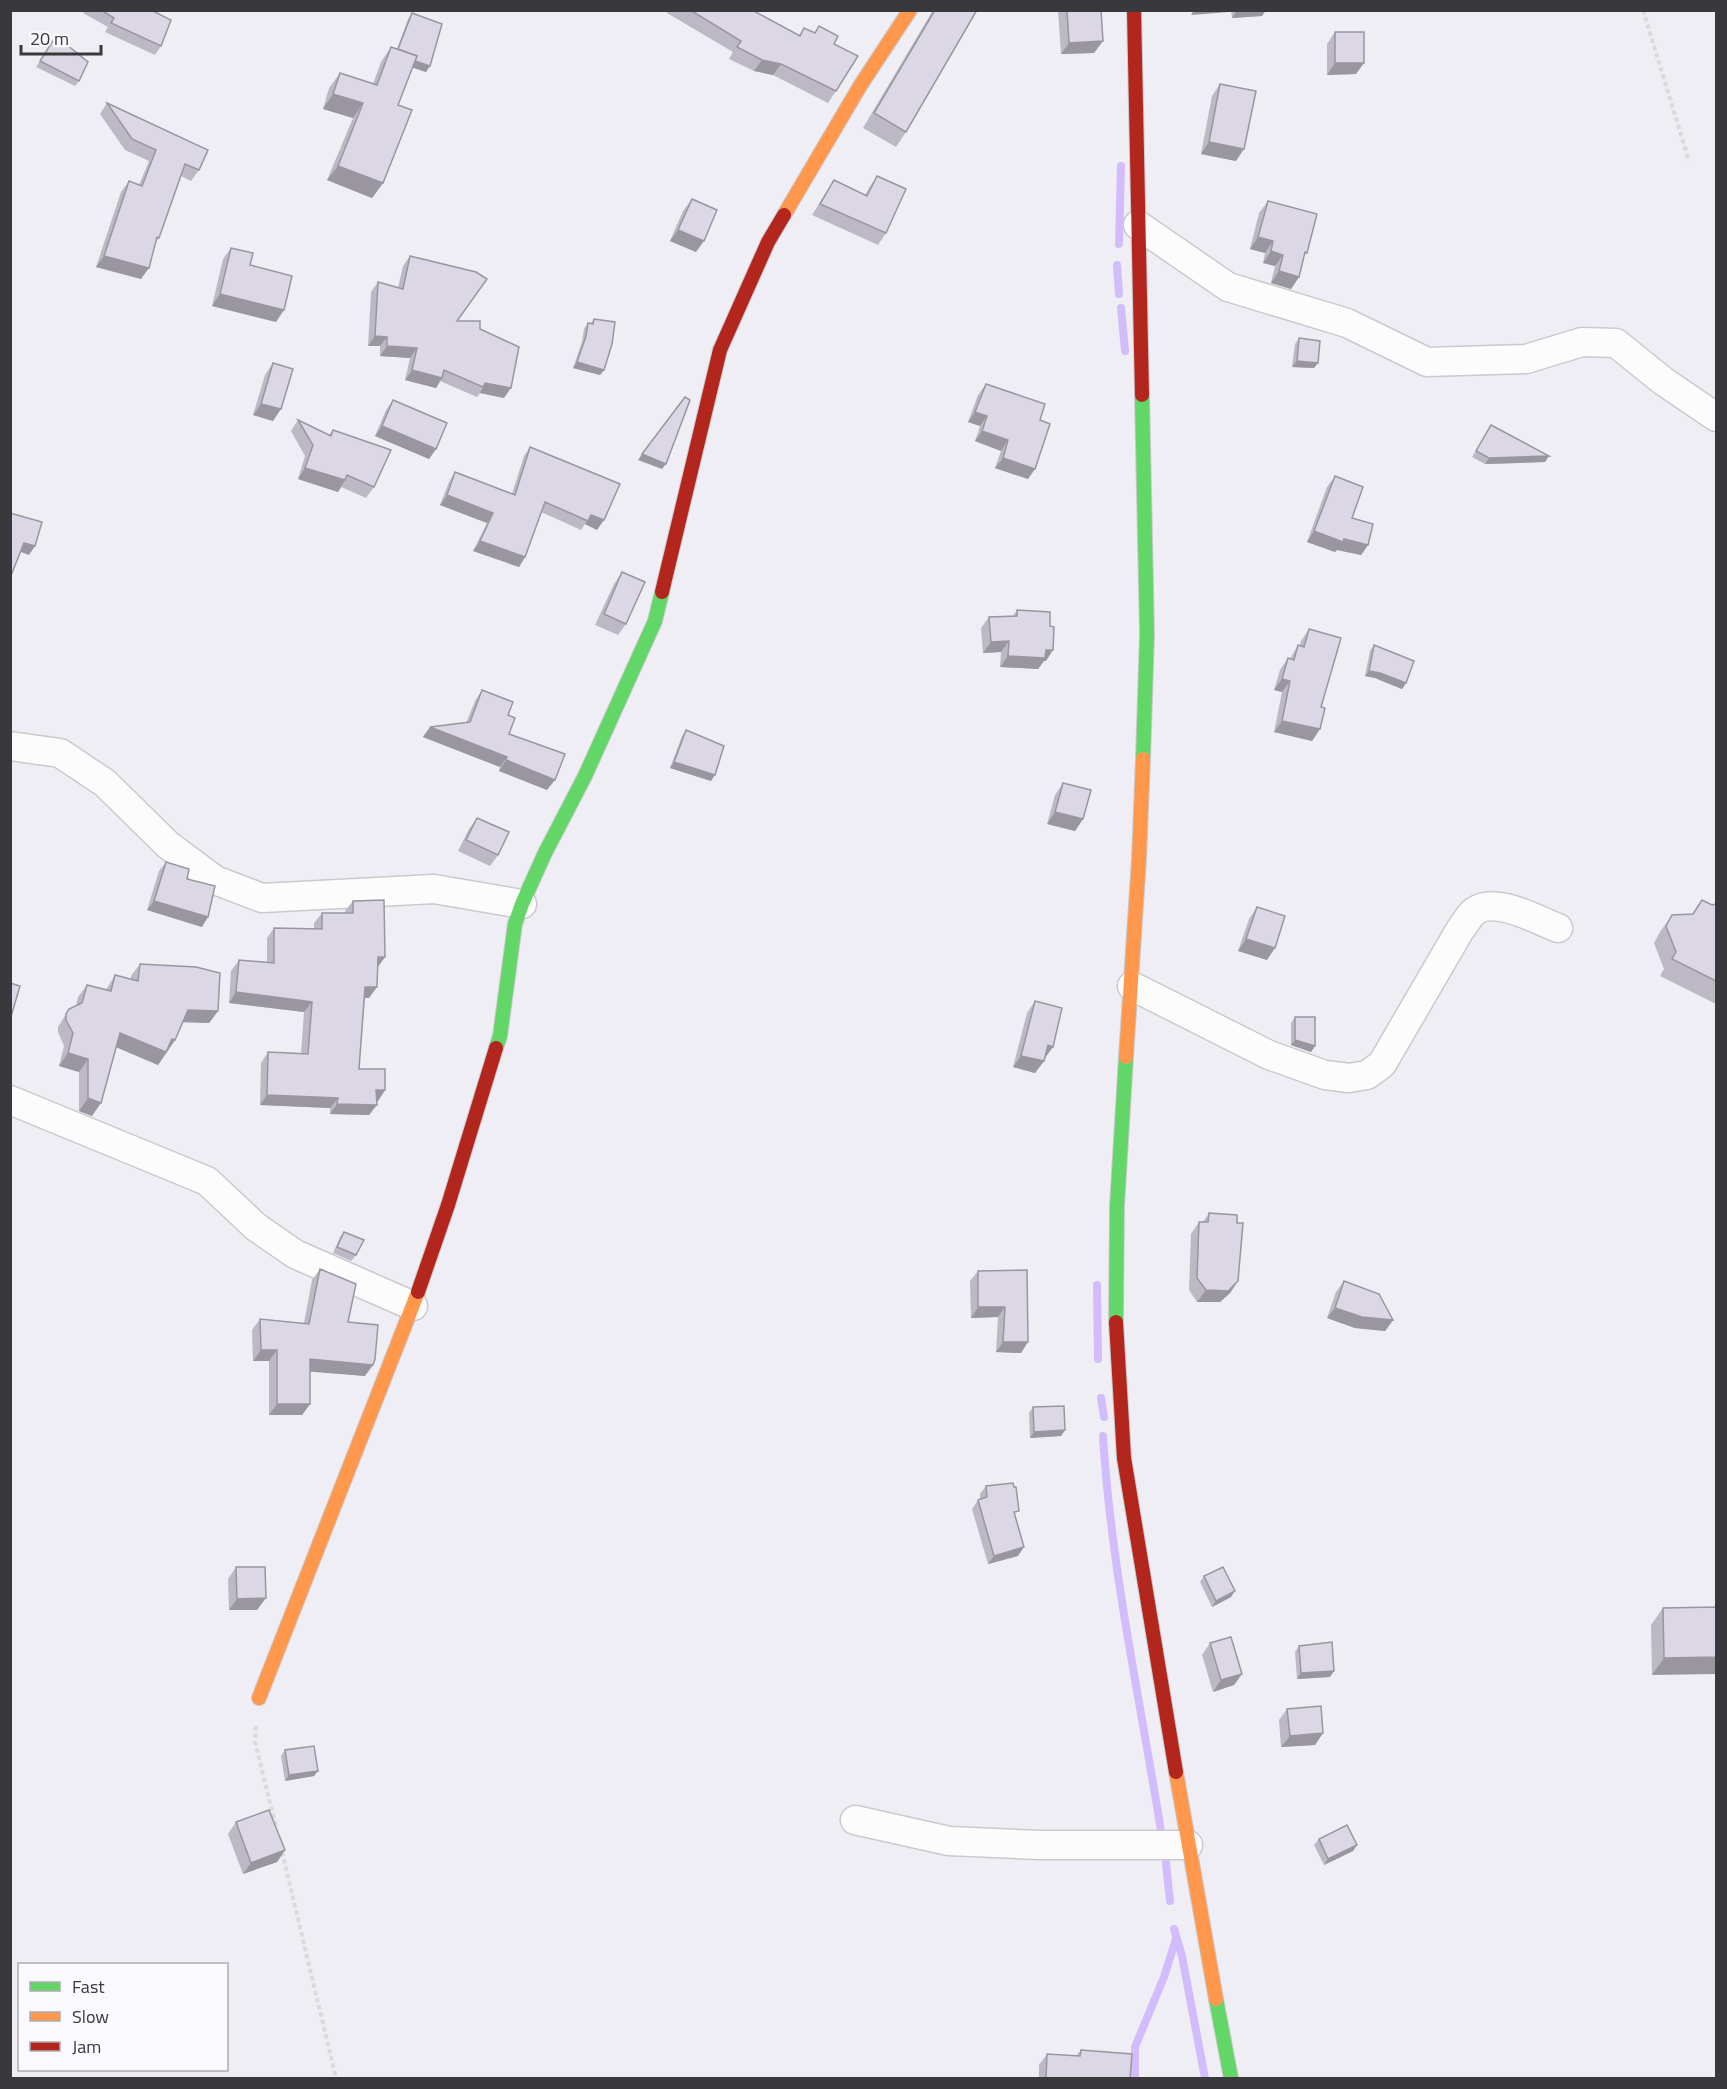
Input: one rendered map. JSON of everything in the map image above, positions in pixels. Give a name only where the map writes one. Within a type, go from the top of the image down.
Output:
[{"type":"street","points":[[259,1698],[413,1306],[448,1205],[500,1036],[515,924],[522,904],[545,853],[585,776],[655,621],[720,350],[768,242],[860,86],[910,10]]},
{"type":"street","points":[[1134,10],[1147,634],[1139,859],[1117,1206],[1116,1333],[1124,1458],[1188,1845],[1231,2079]]},
{"type":"street","points":[[1138,225],[1228,287],[1347,323],[1427,362],[1526,359],[1582,342],[1616,343],[1663,381],[1716,417]]},
{"type":"street","points":[[10,746],[60,753],[105,783],[168,845],[215,880],[262,898],[434,888],[522,904]]},
{"type":"street","points":[[1132,986],[1269,1056],[1325,1075],[1349,1078],[1367,1075],[1382,1064],[1460,930],[1474,912],[1485,906],[1501,906],[1558,928]]},
{"type":"street","points":[[10,1100],[207,1180],[256,1227],[295,1254],[413,1306]]},
{"type":"street","points":[[855,1820],[949,1841],[1040,1845],[1188,1845]]},
{"type":"path","points":[[1643,10],[1689,161]]},
{"type":"path","points":[[259,1698],[255,1742],[277,1833]]},
{"type":"path","points":[[280,1844],[336,2079]]},
{"type":"building","points":[[101,10],[151,10],[171,20],[161,46],[111,23],[114,18]]},
{"type":"building","points":[[690,10],[752,10],[800,36],[804,28],[815,33],[819,26],[838,36],[834,44],[858,56],[836,91],[781,64],[762,60],[737,47],[741,41]]},
{"type":"building","points":[[935,10],[977,10],[906,132],[874,113]]},
{"type":"building","points":[[1067,10],[1101,10],[1103,41],[1069,43]]},
{"type":"building","points":[[412,13],[442,24],[430,66],[415,61],[417,56],[398,49]]},
{"type":"building","points":[[1335,32],[1364,32],[1364,63],[1335,63]]},
{"type":"building","points":[[56,36],[88,62],[79,81],[40,61]]},
{"type":"building","points":[[391,47],[417,56],[398,105],[412,110],[383,183],[338,166],[363,103],[333,94],[340,73],[377,85]]},
{"type":"building","points":[[1220,84],[1256,91],[1244,149],[1209,142]]},
{"type":"building","points":[[107,103],[208,150],[199,170],[185,164],[159,238],[157,237],[149,268],[104,256],[129,181],[142,186],[156,150],[132,139]]},
{"type":"building","points":[[877,176],[906,189],[886,233],[820,204],[834,180],[867,196]]},
{"type":"building","points":[[692,199],[717,210],[704,241],[678,230]]},
{"type":"building","points":[[1268,201],[1317,214],[1299,277],[1279,271],[1283,255],[1271,251],[1273,241],[1258,237]]},
{"type":"building","points":[[231,248],[253,253],[250,265],[292,276],[284,310],[220,294]]},
{"type":"building","points":[[410,256],[476,272],[487,279],[457,321],[480,321],[480,329],[519,347],[511,388],[485,383],[483,387],[444,370],[442,378],[412,370],[417,348],[387,346],[387,337],[375,336],[378,282],[403,289]]},
{"type":"building","points":[[594,319],[615,322],[612,344],[604,370],[577,362],[588,323],[593,324]]},
{"type":"building","points":[[1299,338],[1320,341],[1318,363],[1297,361]]},
{"type":"building","points":[[273,363],[293,369],[281,409],[261,404]]},
{"type":"building","points":[[986,384],[1045,404],[1040,420],[1050,424],[1035,469],[1003,458],[1008,440],[982,431],[987,416],[975,412]]},
{"type":"building","points":[[685,397],[690,400],[666,464],[642,454]]},
{"type":"building","points":[[393,400],[447,423],[436,449],[382,426]]},
{"type":"building","points":[[298,420],[331,436],[333,430],[391,450],[374,487],[347,475],[345,480],[305,468],[313,445]]},
{"type":"building","points":[[1491,425],[1549,456],[1489,458],[1476,451]]},
{"type":"building","points":[[530,447],[620,484],[604,520],[591,515],[588,521],[545,502],[525,557],[480,541],[493,513],[447,495],[455,472],[515,495]]},
{"type":"building","points":[[1335,476],[1363,487],[1352,518],[1373,524],[1368,545],[1344,539],[1343,542],[1314,531]]},
{"type":"building","points":[[10,513],[42,522],[35,546],[24,543],[10,578]]},
{"type":"building","points":[[622,572],[645,582],[626,624],[604,614]]},
{"type":"building","points":[[1017,610],[1050,612],[1050,626],[1054,627],[1053,650],[1046,650],[1045,658],[1008,656],[1009,641],[991,642],[989,617],[1017,616]]},
{"type":"building","points":[[1309,629],[1341,638],[1321,707],[1325,708],[1320,729],[1282,721],[1290,681],[1282,679],[1288,658],[1294,660],[1298,645],[1304,647]]},
{"type":"building","points":[[1374,645],[1414,661],[1406,683],[1369,671]]},
{"type":"building","points":[[482,690],[513,702],[508,715],[515,718],[509,734],[565,754],[555,780],[506,760],[507,757],[430,727],[470,722]]},
{"type":"building","points":[[686,730],[724,746],[715,775],[674,762]]},
{"type":"building","points":[[1063,783],[1091,790],[1083,819],[1055,812]]},
{"type":"building","points":[[477,818],[509,832],[498,855],[466,840]]},
{"type":"building","points":[[166,862],[189,869],[187,879],[215,886],[208,917],[154,901]]},
{"type":"building","points":[[384,900],[385,957],[378,957],[377,987],[365,987],[359,1069],[385,1069],[385,1090],[376,1090],[377,1105],[337,1104],[338,1098],[267,1095],[268,1052],[308,1054],[312,1002],[236,992],[239,960],[274,963],[274,928],[322,929],[322,913],[353,913],[353,901]]},
{"type":"building","points":[[1702,900],[1712,905],[1716,904],[1716,981],[1672,959],[1676,952],[1666,926],[1672,915],[1693,914]]},
{"type":"building","points":[[1257,907],[1285,916],[1275,948],[1246,939]]},
{"type":"building","points":[[140,964],[196,967],[220,973],[218,1011],[188,1010],[175,1040],[172,1039],[166,1052],[120,1033],[101,1103],[88,1098],[88,1059],[68,1053],[73,1033],[66,1020],[66,1014],[69,1009],[82,1003],[87,985],[111,991],[115,975],[138,981]]},
{"type":"building","points":[[10,983],[20,986],[10,1020]]},
{"type":"building","points":[[1035,1001],[1062,1008],[1053,1047],[1048,1045],[1044,1061],[1021,1056]]},
{"type":"building","points":[[1295,1017],[1315,1017],[1315,1046],[1295,1040]]},
{"type":"building","points":[[1209,1213],[1237,1215],[1237,1223],[1243,1223],[1238,1281],[1228,1291],[1206,1290],[1197,1278],[1199,1222],[1208,1222]]},
{"type":"building","points":[[344,1232],[364,1240],[356,1255],[337,1247]]},
{"type":"building","points":[[320,1269],[356,1284],[348,1322],[378,1325],[375,1359],[373,1365],[310,1359],[310,1404],[277,1404],[277,1350],[261,1350],[260,1319],[309,1324]]},
{"type":"building","points":[[1027,1270],[1028,1342],[1003,1342],[1005,1307],[978,1307],[978,1271]]},
{"type":"building","points":[[1344,1281],[1379,1294],[1393,1320],[1362,1317],[1335,1308]]},
{"type":"building","points":[[1064,1406],[1065,1430],[1034,1432],[1033,1407]]},
{"type":"building","points":[[1013,1483],[1016,1487],[1019,1511],[1014,1512],[1024,1547],[994,1556],[978,1500],[987,1497],[986,1486]]},
{"type":"building","points":[[236,1567],[265,1567],[266,1598],[237,1599]]},
{"type":"building","points":[[1223,1567],[1235,1591],[1216,1601],[1204,1576]]},
{"type":"building","points":[[1716,1607],[1716,1657],[1664,1658],[1663,1608]]},
{"type":"building","points":[[1231,1637],[1242,1674],[1221,1680],[1210,1643]]},
{"type":"building","points":[[1332,1642],[1334,1671],[1301,1673],[1299,1646]]},
{"type":"building","points":[[1321,1706],[1323,1733],[1290,1736],[1287,1709]]},
{"type":"building","points":[[314,1746],[318,1771],[289,1775],[285,1750]]},
{"type":"building","points":[[269,1810],[285,1850],[251,1863],[236,1822]]},
{"type":"building","points":[[1347,1825],[1357,1845],[1328,1859],[1319,1839]]},
{"type":"building","points":[[1081,2050],[1132,2054],[1130,2079],[1046,2079],[1047,2054],[1080,2056]]},
{"type":"waterway","points":[[1119,244],[1121,166]]},
{"type":"waterway","points":[[1117,265],[1119,294]]},
{"type":"waterway","points":[[1121,308],[1125,351]]},
{"type":"waterway","points":[[1097,1285],[1098,1359]]},
{"type":"waterway","points":[[1101,1398],[1104,1417]]},
{"type":"waterway","points":[[1103,1436],[1119,1584],[1161,1831]]},
{"type":"waterway","points":[[1166,1863],[1170,1901]]},
{"type":"waterway","points":[[1174,1929],[1182,1956],[1205,2078]]},
{"type":"waterway","points":[[1135,2078],[1135,2047],[1164,1977],[1176,1939]]},
{"type":"traffic: fast","points":[[1142,395],[1147,634],[1143,759]]},
{"type":"traffic: fast","points":[[496,1048],[500,1036],[515,924],[522,904],[545,853],[585,776],[655,621],[662,592]]},
{"type":"traffic: fast","points":[[1116,1322],[1117,1206],[1126,1057]]},
{"type":"traffic: fast","points":[[1216,1999],[1231,2078]]},
{"type":"traffic: slow","points":[[784,215],[860,86],[910,10]]},
{"type":"traffic: slow","points":[[1126,1057],[1143,759]]},
{"type":"traffic: slow","points":[[259,1698],[418,1292]]},
{"type":"traffic: slow","points":[[1176,1772],[1216,1999]]},
{"type":"traffic: jam","points":[[1134,10],[1142,395]]},
{"type":"traffic: jam","points":[[662,592],[720,350],[768,242],[784,215]]},
{"type":"traffic: jam","points":[[418,1292],[448,1205],[496,1048]]},
{"type":"traffic: jam","points":[[1116,1322],[1124,1458],[1176,1772]]}]
